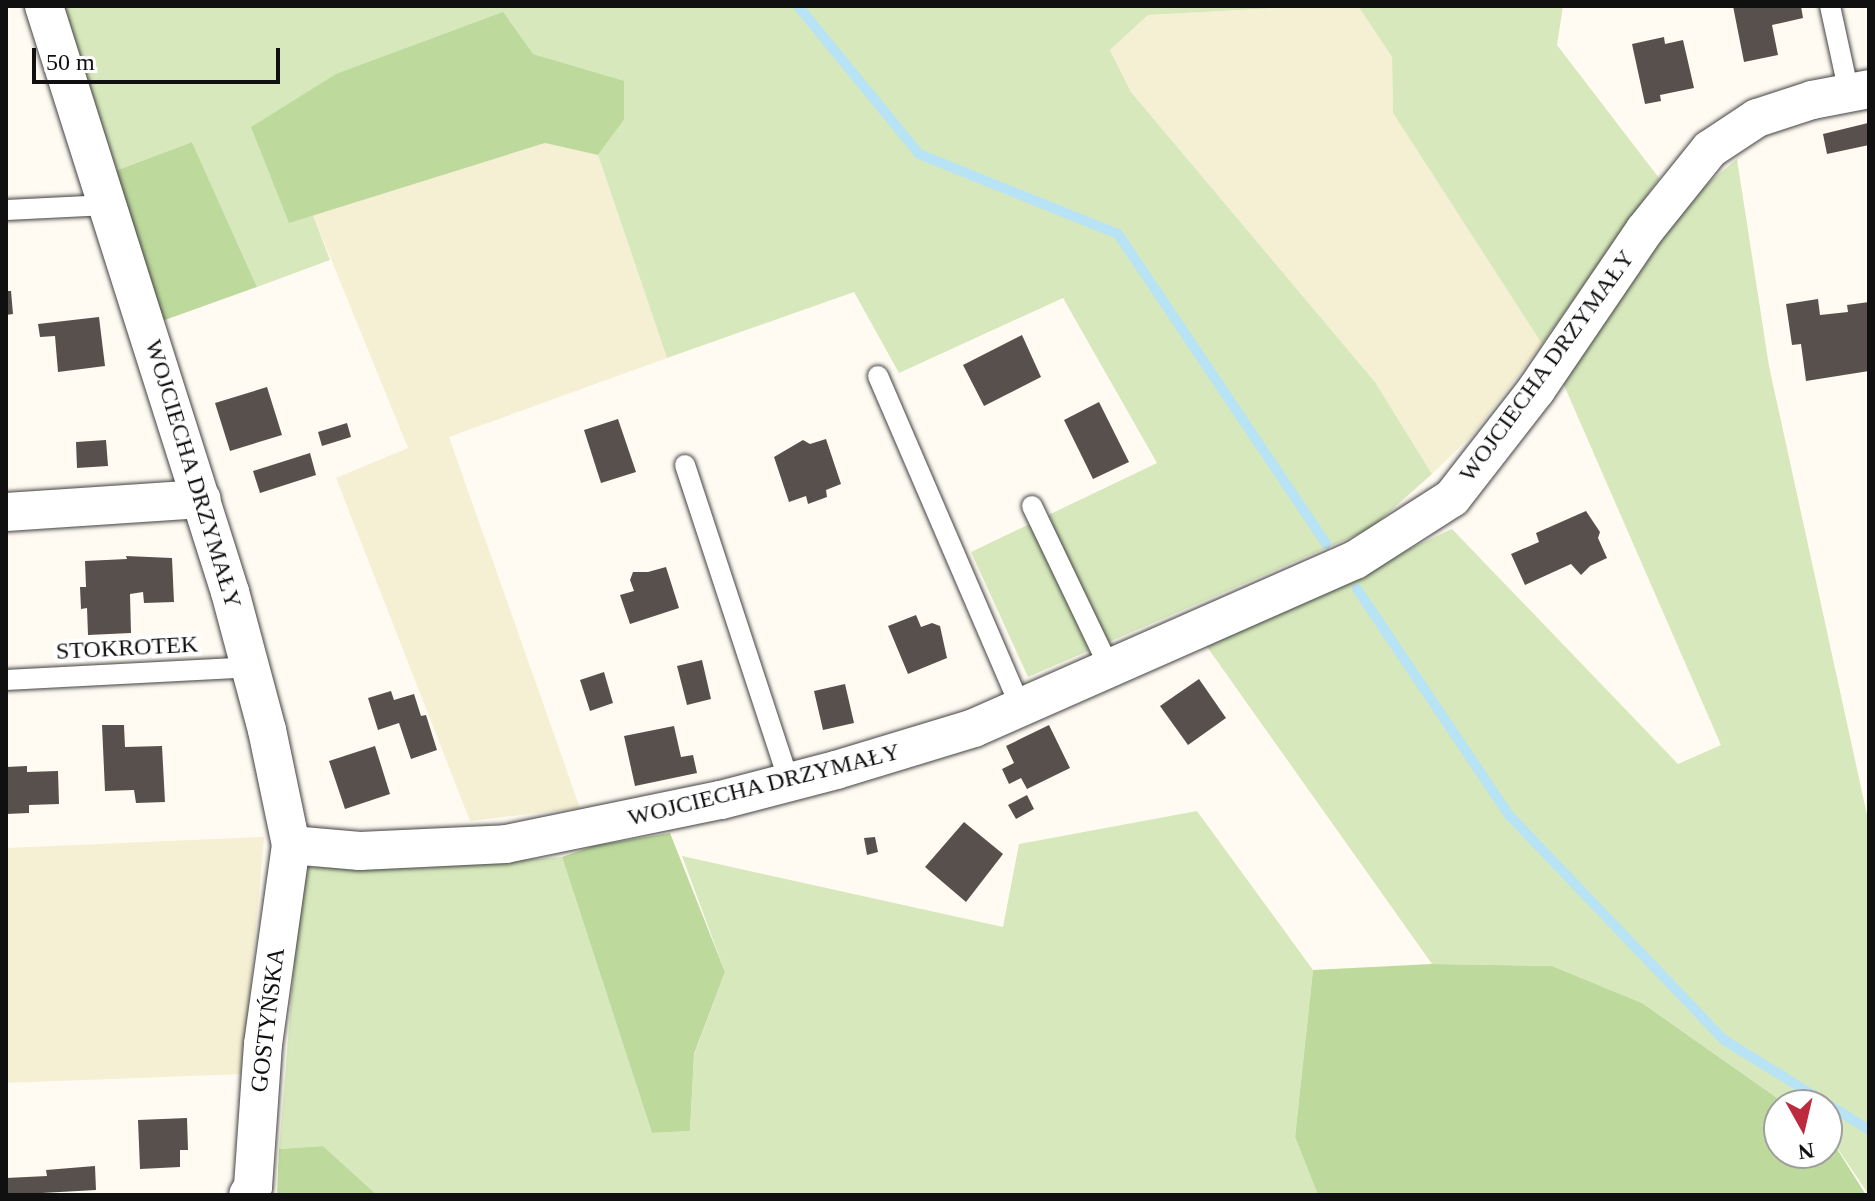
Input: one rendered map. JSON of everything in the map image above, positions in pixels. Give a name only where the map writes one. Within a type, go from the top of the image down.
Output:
[{"type":"street","name":"WOJCIECHA DRZYMAŁY","points":[[44,6],[202,499],[250,667],[291,845],[360,851],[506,844],[608,825],[789,782],[974,728],[1355,560],[1452,498],[1536,390],[1644,231],[1710,149],[1757,118],[1812,100],[1859,91]]},
{"type":"street","points":[[6,512],[202,499]]},
{"type":"street","name":"GOSTYŃSKA","points":[[248,1195],[253,1187],[263,1044],[291,845]]},
{"type":"lane","points":[[1830,6],[1859,91]]},
{"type":"lane","points":[[6,210],[108,205]]},
{"type":"lane","points":[[878,376],[1021,708]]},
{"type":"lane","points":[[685,465],[789,782]]},
{"type":"lane","points":[[1032,506],[1110,669]]},
{"type":"lane","name":"STOKROTEK","points":[[6,680],[250,667]]},
{"type":"shaded area","points":[[1358,6],[1392,57],[1393,113],[1542,344],[1473,434],[1432,474],[1375,382],[1131,92],[1110,50],[1148,15]]},
{"type":"shaded area","points":[[545,143],[598,155],[667,358],[449,437],[580,808],[470,821],[336,478],[408,448],[313,215]]},
{"type":"shaded area","points":[[264,837],[243,1074],[6,1083],[6,848]]},
{"type":"green space","points":[[64,6],[1311,6],[1148,15],[1110,50],[1131,92],[1375,382],[1432,474],[1370,529],[1028,677],[971,552],[1157,463],[1063,298],[899,373],[854,292],[667,358],[598,155],[624,120],[624,82],[533,54],[289,222],[313,215],[330,260],[257,287],[192,142],[115,171]]},
{"type":"green space","points":[[1358,6],[1563,6],[1557,45],[1659,178],[1542,344],[1393,113],[1392,57]]},
{"type":"green space","points":[[503,12],[533,54],[624,81],[624,120],[598,155],[545,143],[289,223],[251,127],[336,74]]},
{"type":"green space","points":[[192,142],[257,287],[162,321],[115,171]]},
{"type":"green space","points":[[1737,159],[1769,366],[1869,824],[1869,1195],[1843,1157],[1843,1089],[1764,1089],[1642,1003],[1552,966],[1432,964],[1205,644],[1452,529],[1678,764],[1721,745],[1563,383],[1681,206]]},
{"type":"green space","points":[[1197,811],[1313,970],[1295,1137],[1318,1195],[377,1195],[323,1146],[279,1149],[302,867],[425,868],[562,857],[652,1133],[690,1131],[694,1055],[725,972],[682,856],[1003,927],[1019,844]]},
{"type":"green space","points":[[670,833],[725,972],[694,1054],[690,1131],[652,1133],[562,857],[593,846]]},
{"type":"green space","points":[[1432,964],[1552,966],[1642,1003],[1764,1089],[1763,1169],[1843,1169],[1843,1158],[1866,1195],[1318,1195],[1295,1137],[1313,970]]},
{"type":"green space","points":[[323,1146],[377,1195],[277,1195],[279,1149]]},
{"type":"building","points":[[1733,6],[1801,6],[1803,18],[1772,25],[1778,55],[1744,62]]},
{"type":"building","points":[[1664,37],[1665,44],[1683,40],[1694,88],[1660,95],[1661,101],[1645,104],[1632,44]]},
{"type":"building","points":[[1868,123],[1869,145],[1827,154],[1823,134]]},
{"type":"building","points":[[6,291],[11,291],[13,314],[6,315]]},
{"type":"building","points":[[1818,299],[1820,315],[1848,312],[1847,305],[1869,302],[1869,371],[1806,381],[1801,344],[1792,345],[1786,304]]},
{"type":"building","points":[[99,317],[105,366],[58,372],[55,336],[40,337],[38,324]]},
{"type":"building","points":[[1022,335],[1041,377],[984,406],[963,365]]},
{"type":"building","points":[[267,387],[282,435],[230,451],[215,403]]},
{"type":"building","points":[[1099,402],[1129,462],[1093,479],[1064,420]]},
{"type":"building","points":[[618,419],[636,472],[601,483],[584,430]]},
{"type":"building","points":[[347,423],[351,437],[322,446],[318,432]]},
{"type":"building","points":[[826,439],[841,484],[826,490],[827,497],[808,504],[806,496],[789,502],[774,457],[803,440],[810,444]]},
{"type":"building","points":[[106,440],[108,466],[77,468],[76,442]]},
{"type":"building","points":[[310,453],[316,475],[260,493],[253,471]]},
{"type":"building","points":[[1586,511],[1600,532],[1598,538],[1607,558],[1590,566],[1581,575],[1571,564],[1525,585],[1511,554],[1539,542],[1536,533]]},
{"type":"building","points":[[126,556],[172,558],[174,602],[144,603],[143,592],[130,594],[131,633],[88,635],[87,608],[81,609],[80,587],[86,587],[85,561],[127,559]]},
{"type":"building","points":[[666,567],[679,608],[630,624],[620,595],[634,591],[630,580],[633,572]]},
{"type":"building","points":[[916,615],[921,627],[932,623],[940,626],[947,658],[908,674],[888,626]]},
{"type":"building","points":[[702,660],[711,699],[687,705],[677,666]]},
{"type":"building","points":[[604,672],[613,703],[590,711],[580,680]]},
{"type":"building","points":[[1199,679],[1226,718],[1188,745],[1160,706]]},
{"type":"building","points":[[845,684],[854,723],[823,730],[814,691]]},
{"type":"building","points":[[391,691],[394,700],[414,694],[421,716],[426,715],[437,750],[411,759],[399,723],[378,730],[368,698]]},
{"type":"building","points":[[102,725],[124,725],[125,747],[162,746],[165,802],[136,803],[134,790],[105,791]]},
{"type":"building","points":[[1049,725],[1070,768],[1027,789],[1021,778],[1009,784],[1002,769],[1014,763],[1006,746]]},
{"type":"building","points":[[674,726],[681,757],[693,755],[697,773],[635,786],[624,736]]},
{"type":"building","points":[[375,746],[390,794],[345,809],[329,761]]},
{"type":"building","points":[[27,766],[27,772],[58,771],[59,804],[29,805],[29,813],[6,814],[6,767]]},
{"type":"building","points":[[1027,795],[1034,809],[1016,819],[1008,805]]},
{"type":"building","points":[[964,822],[1003,854],[966,902],[925,867]]},
{"type":"building","points":[[875,837],[878,852],[867,855],[864,838]]},
{"type":"building","points":[[187,1118],[188,1150],[180,1150],[180,1167],[140,1169],[138,1120]]},
{"type":"building","points":[[95,1166],[96,1190],[6,1195],[6,1178],[47,1176],[46,1170]]},
{"type":"waterway","points":[[798,6],[919,154],[1118,234],[1326,544]]},
{"type":"waterway","points":[[1357,589],[1508,814],[1724,1040],[1869,1130]]}]
